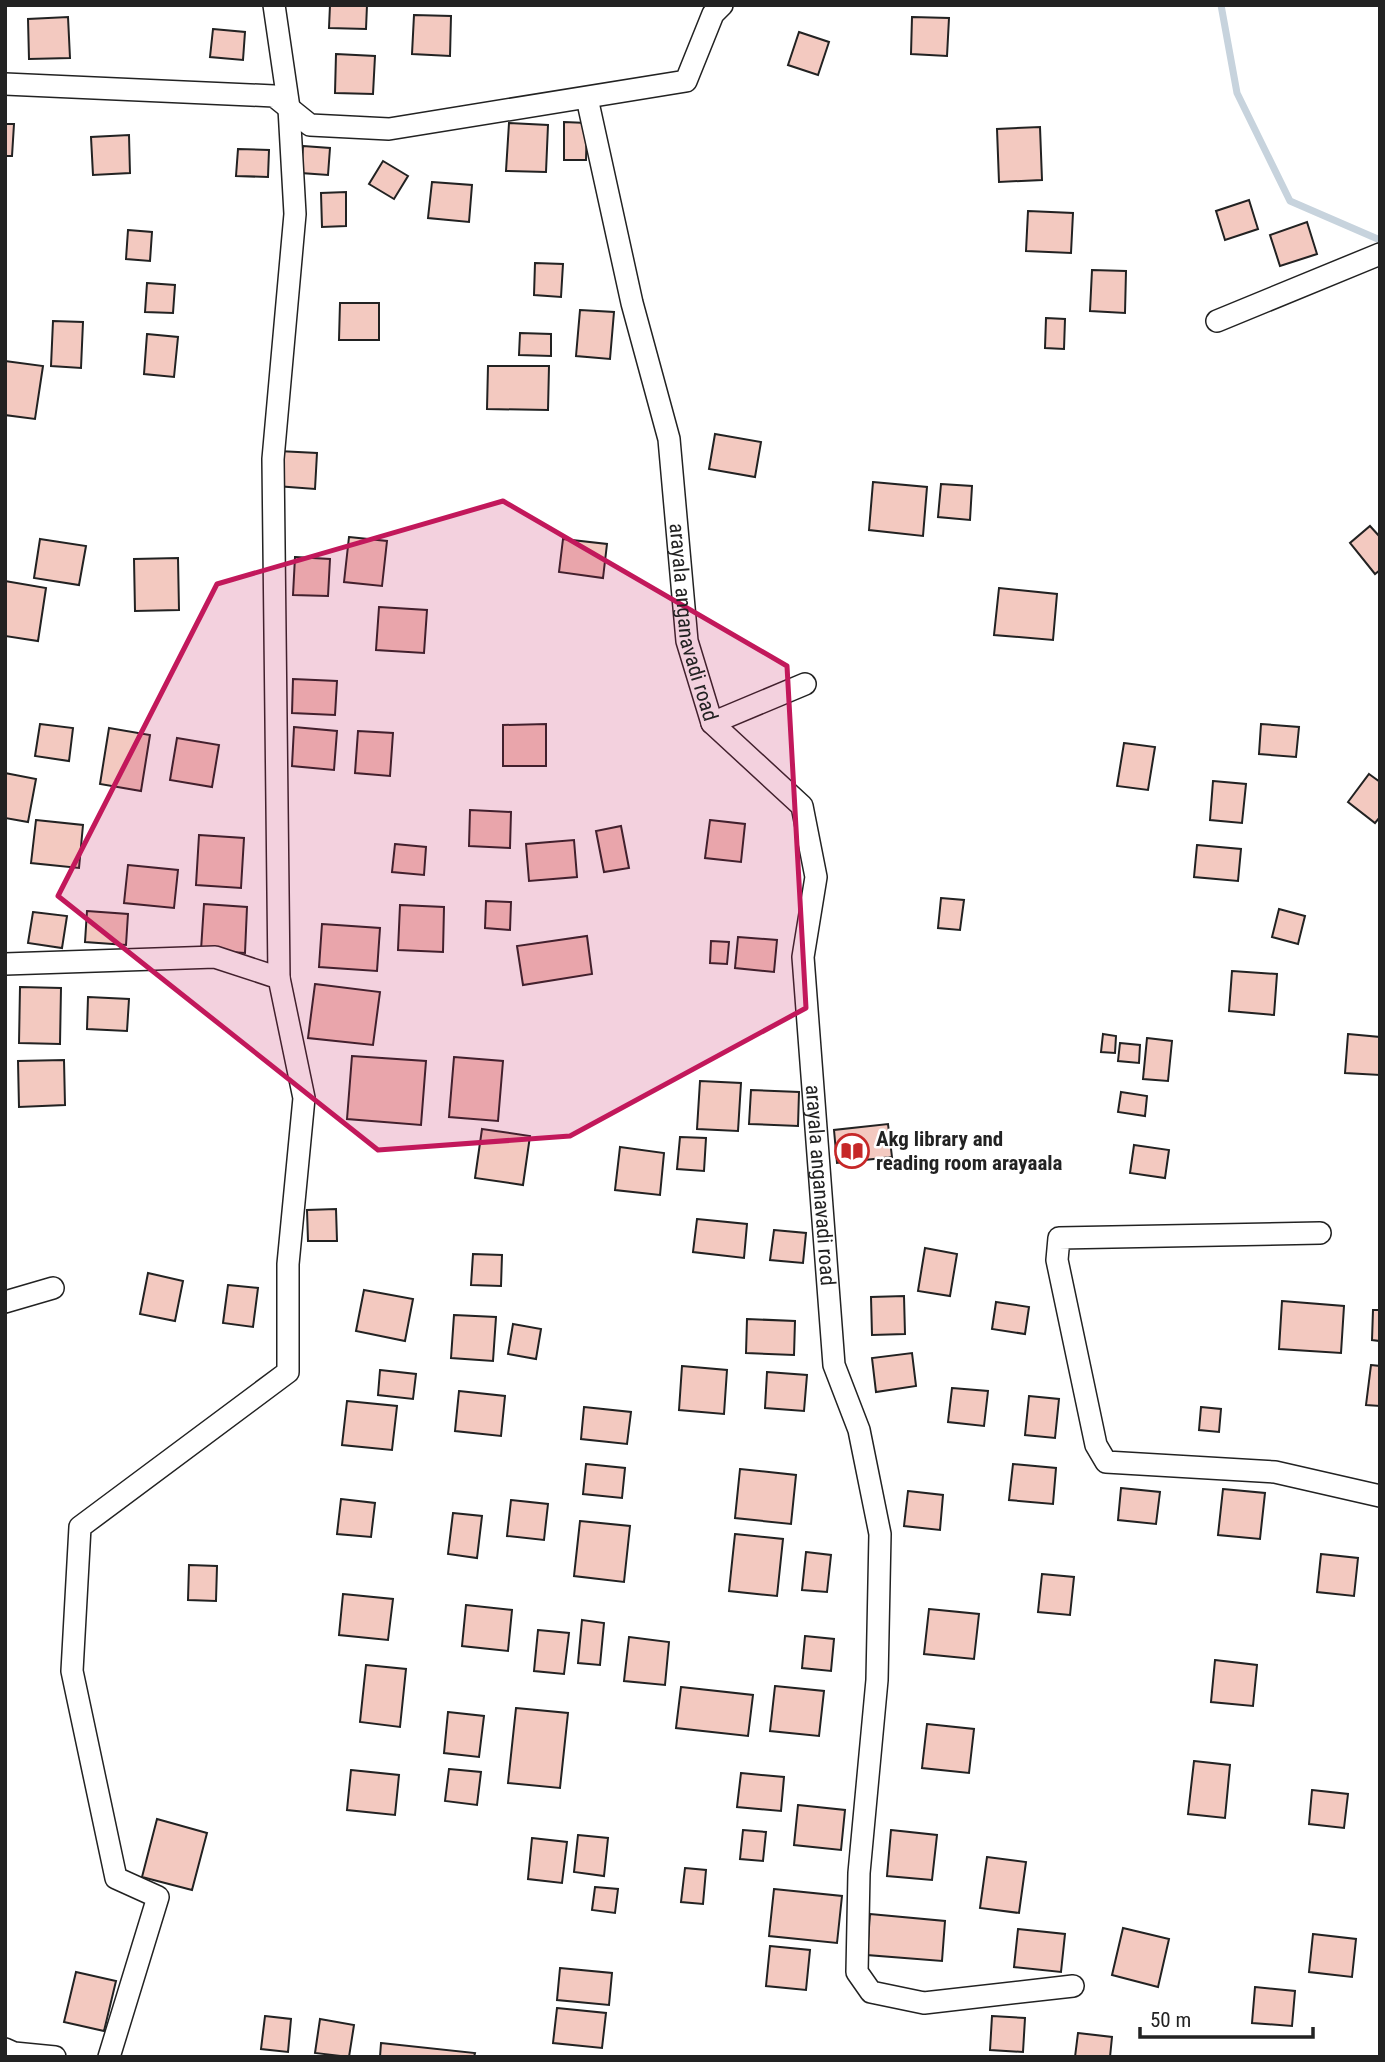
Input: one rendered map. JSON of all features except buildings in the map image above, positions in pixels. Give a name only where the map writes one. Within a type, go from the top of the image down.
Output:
[{"type":"street","points":[[109,2057],[158,1897],[116,1878],[102,1821],[72,1671],[80,1527],[288,1372],[288,1264],[304,1098],[279,978],[273,459],[295,214],[289,108],[274,5]]},
{"type":"street","points":[[5,84],[274,96],[310,124],[389,129],[686,81],[713,14],[722,5]]},
{"type":"street","name":"arayala anganavadi road","points":[[587,98],[632,303],[670,439],[687,641],[712,723],[802,806],[816,877],[803,957],[834,1365],[859,1430],[880,1534],[877,1680],[859,1873],[857,1972],[871,1992],[924,2003],[1073,1986]]},
{"type":"street","points":[[1217,321],[1380,254]]},
{"type":"street","points":[[712,723],[805,684]]},
{"type":"street","points":[[5,964],[215,957],[279,978]]},
{"type":"street","points":[[1320,1233],[1059,1238],[1057,1260],[1096,1445],[1106,1462],[1275,1472],[1380,1496]]},
{"type":"street","points":[[5,1302],[53,1289]]},
{"type":"street","points":[[5,2049],[14,2053],[55,2057]]},
{"type":"highlighted area","points":[[503,501],[787,666],[806,1008],[570,1136],[378,1150],[58,896],[217,584]]},
{"type":"waterway","points":[[1221,5],[1237,93],[1290,201],[1380,240]]},
{"type":"place","name":"Akg library and reading room arayaala","points":[[852,1151]]}]
